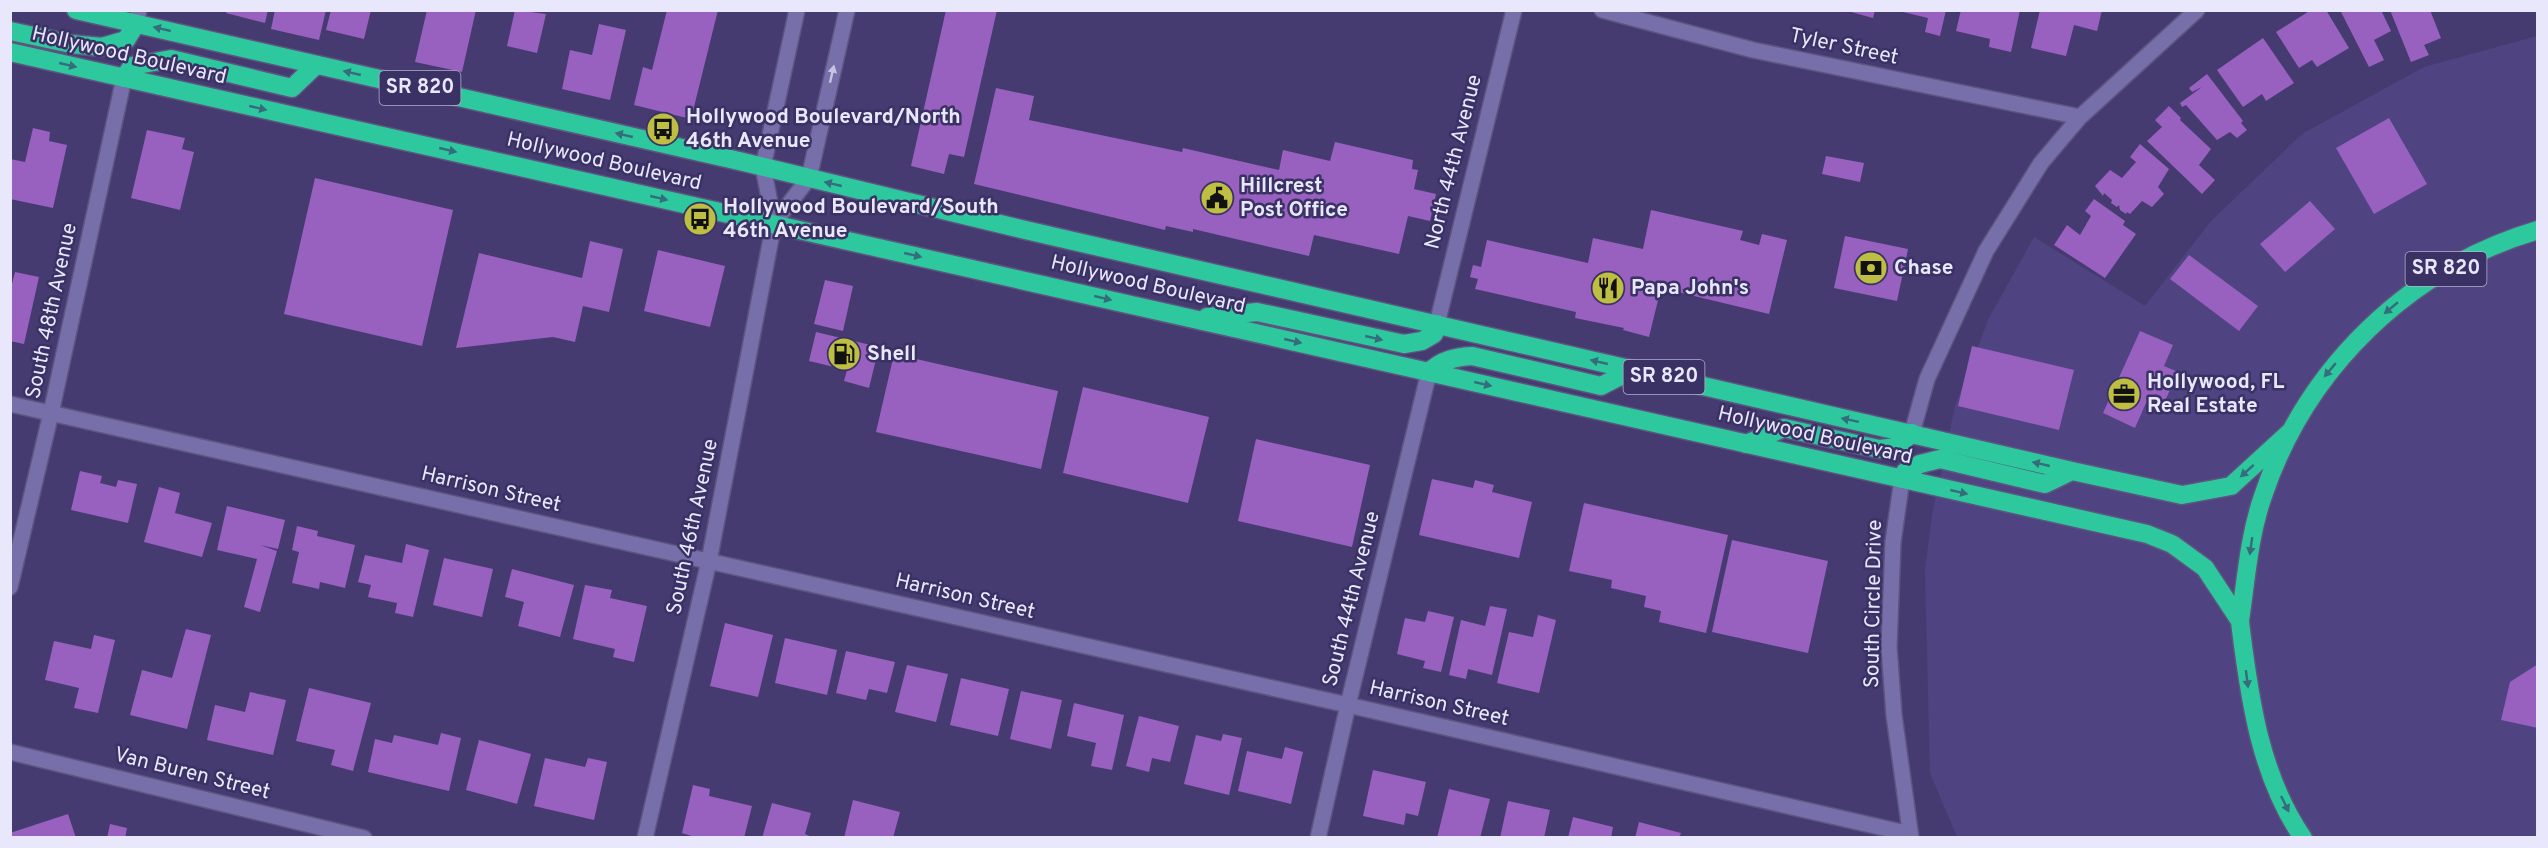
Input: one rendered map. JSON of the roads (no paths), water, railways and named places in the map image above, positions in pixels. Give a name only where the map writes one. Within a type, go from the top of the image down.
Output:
[{"type":"highway","name":"Hollywood Boulevard","points":[[76,10],[138,17],[316,65],[763,166],[1632,370],[2182,495],[2231,486],[2290,432]]},
{"type":"highway","points":[[10,31],[71,44],[102,47],[126,40],[138,17]]},
{"type":"highway","name":"Hollywood Boulevard","points":[[10,52],[2147,534],[2172,544],[2205,568],[2240,621]]},
{"type":"highway","points":[[124,78],[132,66],[171,59],[292,88],[316,65]]},
{"type":"highway","name":"Hollywood Boulevard","points":[[2303,837],[2268,769],[2249,699],[2240,621],[2253,532],[2263,495],[2290,432],[2326,375],[2369,326],[2410,292],[2463,259],[2512,237],[2538,230]]},
{"type":"highway","points":[[1193,319],[1257,312],[1404,344],[1422,341],[1434,334],[1437,324]]},
{"type":"highway","points":[[1430,372],[1438,363],[1455,357],[1472,356],[1601,386],[1632,370]]},
{"type":"highway","points":[[1746,444],[1784,428],[1879,449],[1897,447],[1912,434]]},
{"type":"highway","points":[[1902,479],[1905,472],[1920,464],[1940,459],[2045,484],[2072,471]]},
{"type":"street","points":[[774,223],[763,166],[797,10]]},
{"type":"street","points":[[774,223],[809,178],[847,10]]},
{"type":"street","name":"North 44th Avenue","points":[[1437,324],[1514,10]]},
{"type":"street","name":"Tyler Street","points":[[1602,10],[1753,50],[2080,117]]},
{"type":"street","points":[[1912,434],[1927,379],[1986,251],[2042,163],[2080,117],[2197,10]]},
{"type":"street","name":"South 48th Avenue","points":[[10,587],[51,413],[124,78]]},
{"type":"street","name":"South 46th Avenue","points":[[645,837],[709,561],[774,223]]},
{"type":"street","name":"South 44th Avenue","points":[[1318,837],[1430,372]]},
{"type":"street","name":"Harrison Street","points":[[10,404],[1348,705],[1911,836]]},
{"type":"street","name":"South Circle Drive","points":[[1902,479],[1893,542],[1890,647],[1894,716],[1911,836]]},
{"type":"street","name":"Van Buren Street","points":[[10,752],[364,837]]},
{"type":"place","name":"Hollywood Boulevard/North 46th Avenue","points":[[663,129]]},
{"type":"place","name":"Hillcrest Post Office","points":[[1217,198]]},
{"type":"place","name":"Hollywood Boulevard/South 46th Avenue","points":[[700,219]]},
{"type":"place","name":"Chase","points":[[1871,268]]},
{"type":"place","name":"Papa John's","points":[[1608,288]]},
{"type":"place","name":"Shell","points":[[844,354]]},
{"type":"place","name":"Hollywood, FL Real Estate","points":[[2124,394]]}]
